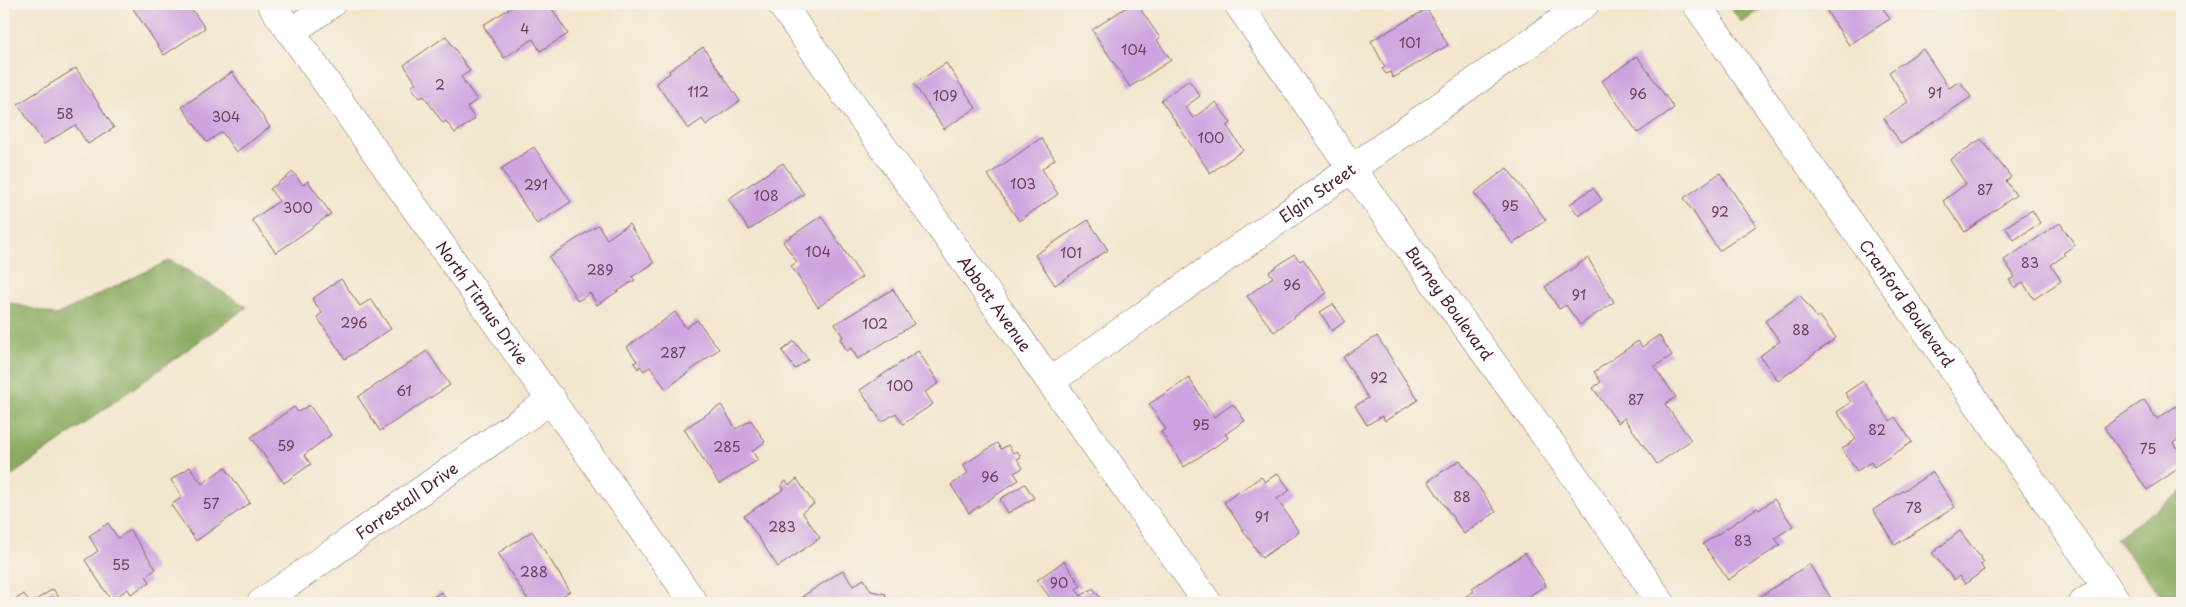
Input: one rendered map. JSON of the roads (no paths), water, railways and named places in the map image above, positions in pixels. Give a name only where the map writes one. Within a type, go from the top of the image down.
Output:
[{"type":"street","name":"North Titmus Drive","points":[[271,4],[552,399],[694,603]]},
{"type":"street","points":[[291,32],[331,4]]},
{"type":"street","name":"Abbott Avenue","points":[[781,4],[1208,603]]},
{"type":"street","name":"Burney Boulevard","points":[[1238,4],[1352,169],[1586,492],[1661,603]]},
{"type":"street","name":"Elgin Street","points":[[1051,381],[1585,4]]},
{"type":"street","name":"Cranford Boulevard","points":[[1696,4],[2112,595]]},
{"type":"street","name":"Forrestall Drive","points":[[261,603],[552,399]]},
{"type":"street","points":[[2083,603],[2112,595]]}]
